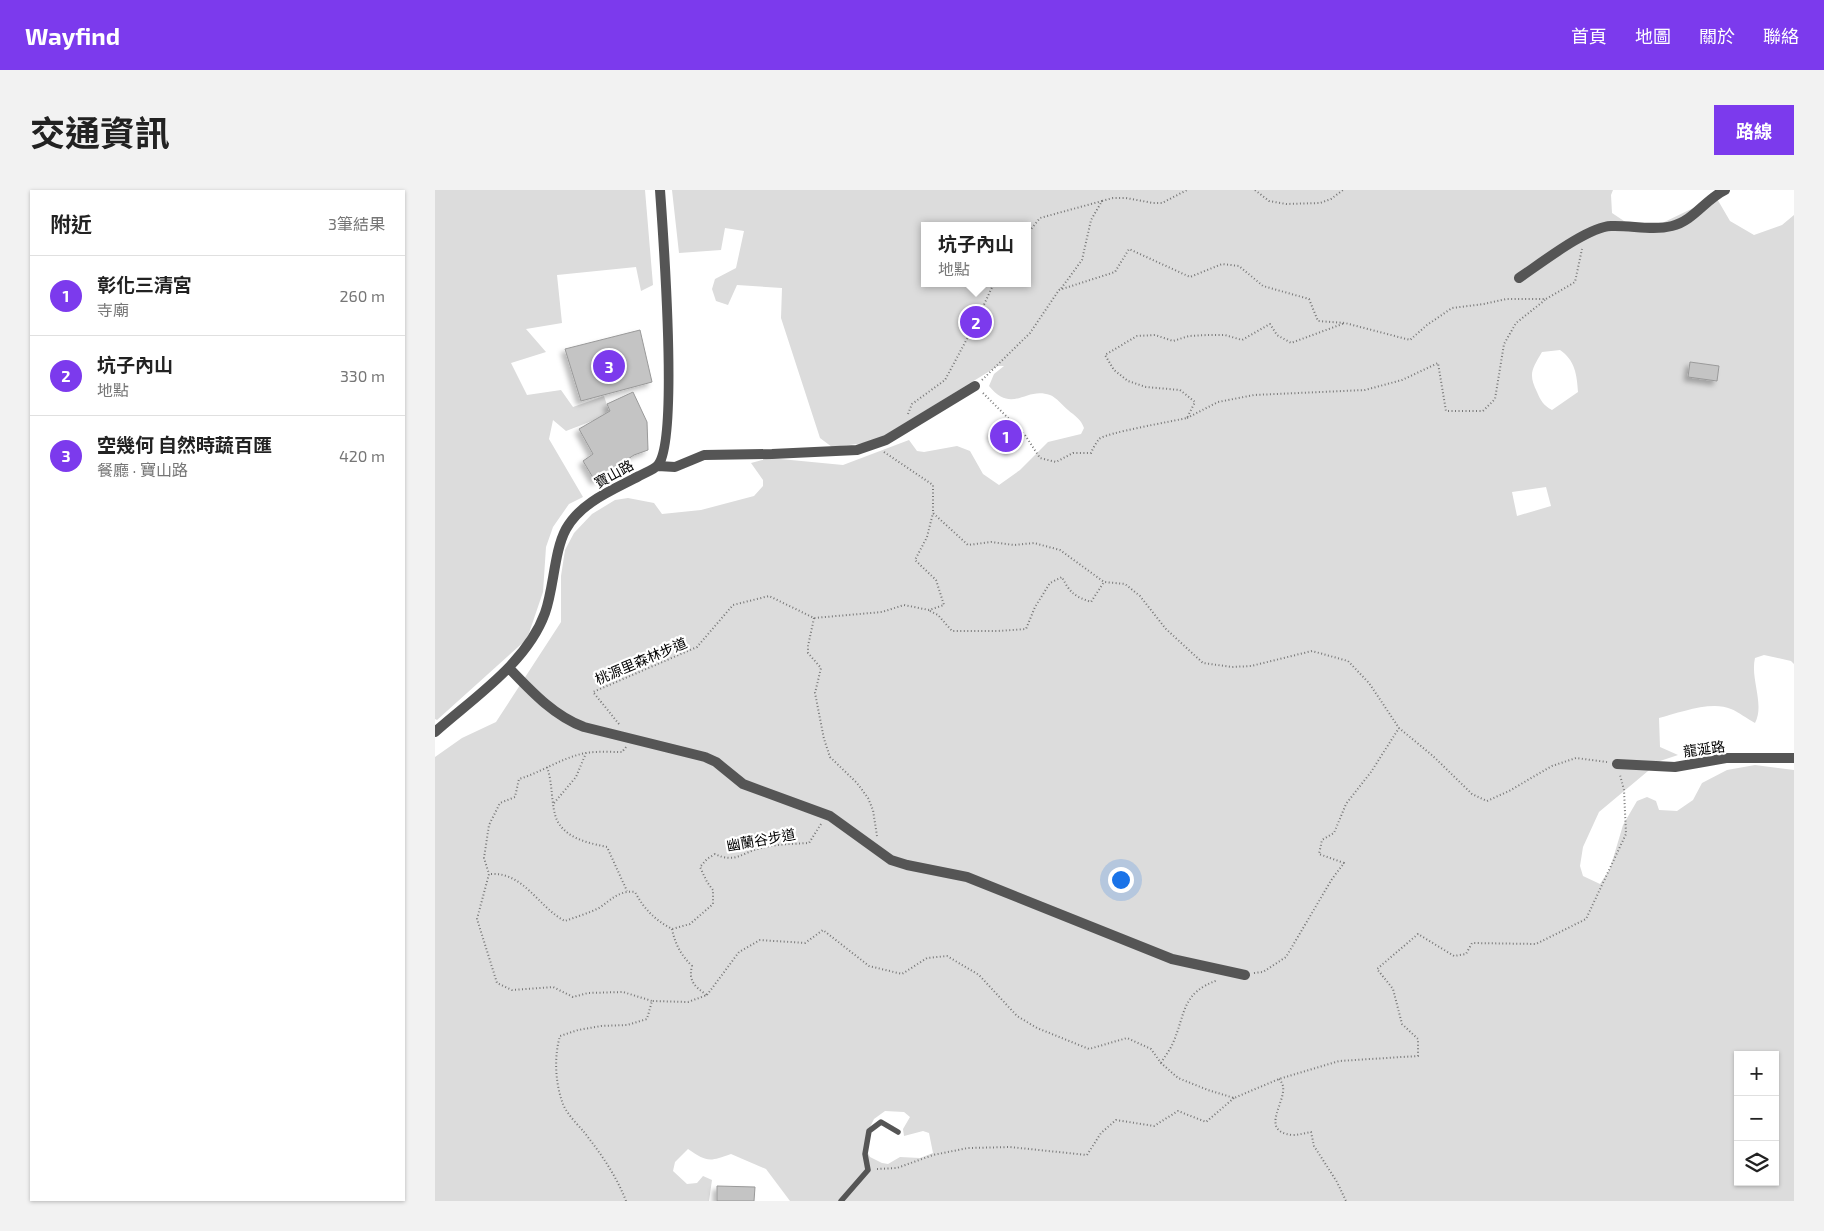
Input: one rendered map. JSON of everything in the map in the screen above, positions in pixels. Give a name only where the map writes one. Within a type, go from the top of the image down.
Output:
[{"type":"street","points":[[660,190],[665,264],[669,410],[663,455],[658,466],[675,467],[704,455],[857,450],[886,440],[975,386]]},
{"type":"street","points":[[1519,278],[1597,228],[1610,226],[1655,228],[1672,226],[1685,220],[1717,193],[1725,190]]},
{"type":"street","name":"寶山路","points":[[435,732],[509,668],[528,644],[544,616],[551,594],[562,538],[577,513],[600,497],[658,466]]},
{"type":"street","points":[[509,668],[534,694],[568,721],[705,757],[716,762],[743,784],[830,816],[891,860],[967,877],[1172,959],[1245,975]]},
{"type":"street","name":"龍涎路","points":[[1617,764],[1675,767],[1726,758],[1794,758]]},
{"type":"lane","points":[[841,1201],[868,1170],[865,1154],[869,1131],[881,1122],[898,1132]]},
{"type":"path","points":[[1031,229],[1040,218],[1113,198],[1161,203],[1187,190]]},
{"type":"path","points":[[1255,190],[1269,201],[1285,204],[1320,203],[1331,199],[1343,190]]},
{"type":"path","points":[[1102,201],[1091,220],[1082,260],[1030,333],[975,386],[1025,435],[1040,458],[1056,462],[1073,453],[1091,452],[1100,438],[1114,433],[1187,418],[1218,402],[1254,395],[1365,390],[1401,380],[1438,363],[1445,411],[1483,411],[1495,399],[1504,344],[1516,323],[1546,299],[1575,282],[1585,234]]},
{"type":"path","points":[[1059,290],[1115,272],[1129,249],[1190,277],[1222,264],[1239,266],[1263,286],[1309,299],[1318,322],[1345,323],[1411,340],[1427,325],[1452,308],[1506,299],[1546,299]]},
{"type":"path","points":[[899,432],[912,404],[945,380],[992,287]]},
{"type":"path","points":[[1187,418],[1195,402],[1180,390],[1146,387],[1128,381],[1114,370],[1105,355],[1137,336],[1155,335],[1173,342],[1189,336],[1207,335],[1225,336],[1242,340],[1270,324],[1277,335],[1291,343],[1345,323]]},
{"type":"path","points":[[886,440],[884,452],[933,484],[933,514],[927,537],[915,560],[936,580],[944,605],[929,610]]},
{"type":"path","points":[[868,1170],[897,1168],[933,1156],[968,1148],[1011,1147],[1087,1155],[1101,1133],[1116,1120],[1154,1126],[1178,1112],[1206,1122],[1234,1098],[1279,1079],[1339,1061],[1418,1056],[1418,1040],[1402,1024],[1393,989],[1377,969],[1418,934],[1454,956],[1466,954],[1472,943],[1536,944],[1586,919],[1626,834],[1624,790],[1617,764],[1577,758],[1552,766],[1509,791],[1487,801],[1472,794],[1424,748],[1399,728],[1369,683],[1348,661],[1311,651],[1251,666],[1203,663],[1166,630],[1141,596],[1125,584],[1104,582],[1061,550],[1034,543],[1014,545],[991,542],[967,545],[933,514]]},
{"type":"path","points":[[929,610],[938,614],[952,631],[1026,629],[1035,607],[1049,583],[1062,577],[1067,588],[1076,597],[1091,602],[1104,582]]},
{"type":"path","name":"桃源里森林步道","points":[[632,739],[593,692],[697,647],[733,605],[769,596],[814,618],[882,612],[904,605],[929,610]]},
{"type":"path","points":[[814,618],[808,653],[821,668],[815,693],[824,740],[830,757],[857,783],[868,798],[873,810],[877,836]]},
{"type":"path","points":[[1245,975],[1263,972],[1286,957],[1344,863],[1319,854],[1322,840],[1333,833],[1346,804],[1371,772],[1399,728]]},
{"type":"path","points":[[632,739],[622,752],[586,753],[519,779],[515,797],[500,803],[489,825],[484,858],[489,874],[477,919],[497,983],[512,990],[553,987],[573,997],[587,993],[623,992],[652,1001],[688,1002],[707,995],[739,952],[760,940],[805,943],[823,930],[869,966],[903,974],[927,958],[947,956],[979,975],[1017,1016],[1037,1028],[1089,1049],[1127,1038],[1151,1049],[1161,1063],[1178,1078],[1234,1098]]},
{"type":"path","points":[[554,802],[576,777],[586,753]]},
{"type":"path","points":[[547,767],[551,776],[557,821],[572,837],[607,846],[627,891]]},
{"type":"path","name":"幽蘭谷步道","points":[[672,929],[690,924],[713,904],[713,890],[700,867],[707,859],[715,854],[732,859],[760,848],[809,843],[822,823],[830,816]]},
{"type":"path","points":[[489,874],[499,874],[523,885],[544,903],[552,914],[565,921],[597,908],[627,891],[635,892],[642,905],[657,921],[672,929],[675,943],[692,966],[690,974],[696,988],[707,995]]},
{"type":"path","points":[[1161,1063],[1173,1043],[1187,1000],[1203,986],[1226,978],[1233,972]]},
{"type":"path","points":[[626,1201],[606,1162],[563,1105],[555,1052],[559,1036],[578,1030],[601,1026],[627,1025],[647,1019],[652,1001]]},
{"type":"path","points":[[1279,1079],[1283,1086],[1276,1116],[1277,1128],[1280,1132],[1291,1134],[1311,1132],[1314,1146],[1337,1182],[1346,1201]]},
{"type":"shaded area","points":[[435,190],[645,190],[653,285],[641,291],[636,267],[557,275],[562,323],[526,329],[546,352],[511,363],[527,395],[561,390],[573,407],[604,396],[610,414],[566,431],[553,420],[549,439],[583,497],[569,504],[553,527],[546,547],[543,592],[527,639],[437,720],[435,719]]},
{"type":"shaded area","points":[[672,190],[1613,190],[1611,195],[1612,213],[1636,229],[1654,227],[1716,197],[1730,221],[1754,235],[1782,225],[1794,215],[1794,664],[1791,661],[1764,655],[1755,658],[1754,674],[1759,708],[1755,723],[1731,709],[1714,706],[1695,708],[1659,718],[1660,747],[1678,755],[1660,761],[1599,812],[1583,847],[1580,866],[1583,876],[1600,884],[1610,869],[1623,825],[1637,801],[1647,797],[1656,801],[1659,810],[1677,811],[1693,800],[1702,783],[1727,770],[1755,765],[1794,770],[1794,1201],[790,1201],[766,1169],[731,1154],[708,1159],[688,1149],[675,1162],[673,1171],[687,1184],[697,1183],[703,1176],[712,1180],[709,1201],[435,1201],[435,757],[462,738],[496,722],[561,622],[561,576],[565,550],[574,533],[592,514],[615,500],[628,498],[654,503],[662,514],[701,510],[754,496],[763,486],[763,480],[751,463],[770,458],[843,465],[909,440],[917,451],[924,452],[957,446],[970,451],[983,474],[999,485],[1020,470],[1048,442],[1081,434],[1084,428],[1077,418],[1050,395],[1041,393],[1012,399],[997,394],[989,386],[994,374],[1004,366],[998,366],[874,442],[832,447],[820,438],[781,318],[782,288],[737,285],[728,305],[716,301],[712,289],[715,279],[736,268],[744,231],[725,228],[721,250],[679,253]],"holes":[[[1560,350],[1572,363],[1576,374],[1578,392],[1552,410],[1541,400],[1534,386],[1532,372],[1542,352]],[[1690,362],[1719,366],[1717,381],[1688,376]],[[1546,487],[1551,506],[1517,516],[1512,492]],[[885,1111],[904,1112],[910,1117],[903,1129],[904,1136],[923,1131],[929,1133],[933,1153],[920,1158],[900,1157],[888,1164],[870,1157],[867,1151],[868,1131],[874,1119]]]},
{"type":"building","points":[[640,330],[652,382],[581,401],[565,349]]},
{"type":"building","points":[[1690,362],[1719,366],[1717,381],[1688,377]]},
{"type":"building","points":[[633,392],[647,422],[648,450],[634,455],[595,481],[583,461],[593,454],[579,429],[610,411],[607,404]]},
{"type":"building","points":[[1003,421],[1022,437],[1010,451],[991,434]]},
{"type":"building","points":[[717,1186],[755,1187],[754,1201],[717,1201]]},
{"type":"place","name":"坑子內山","points":[[976,322]]},
{"type":"place","name":"空幾何 自然時蔬百匯","points":[[609,366]]},
{"type":"place","name":"彰化三清宮","points":[[1006,436]]}]
